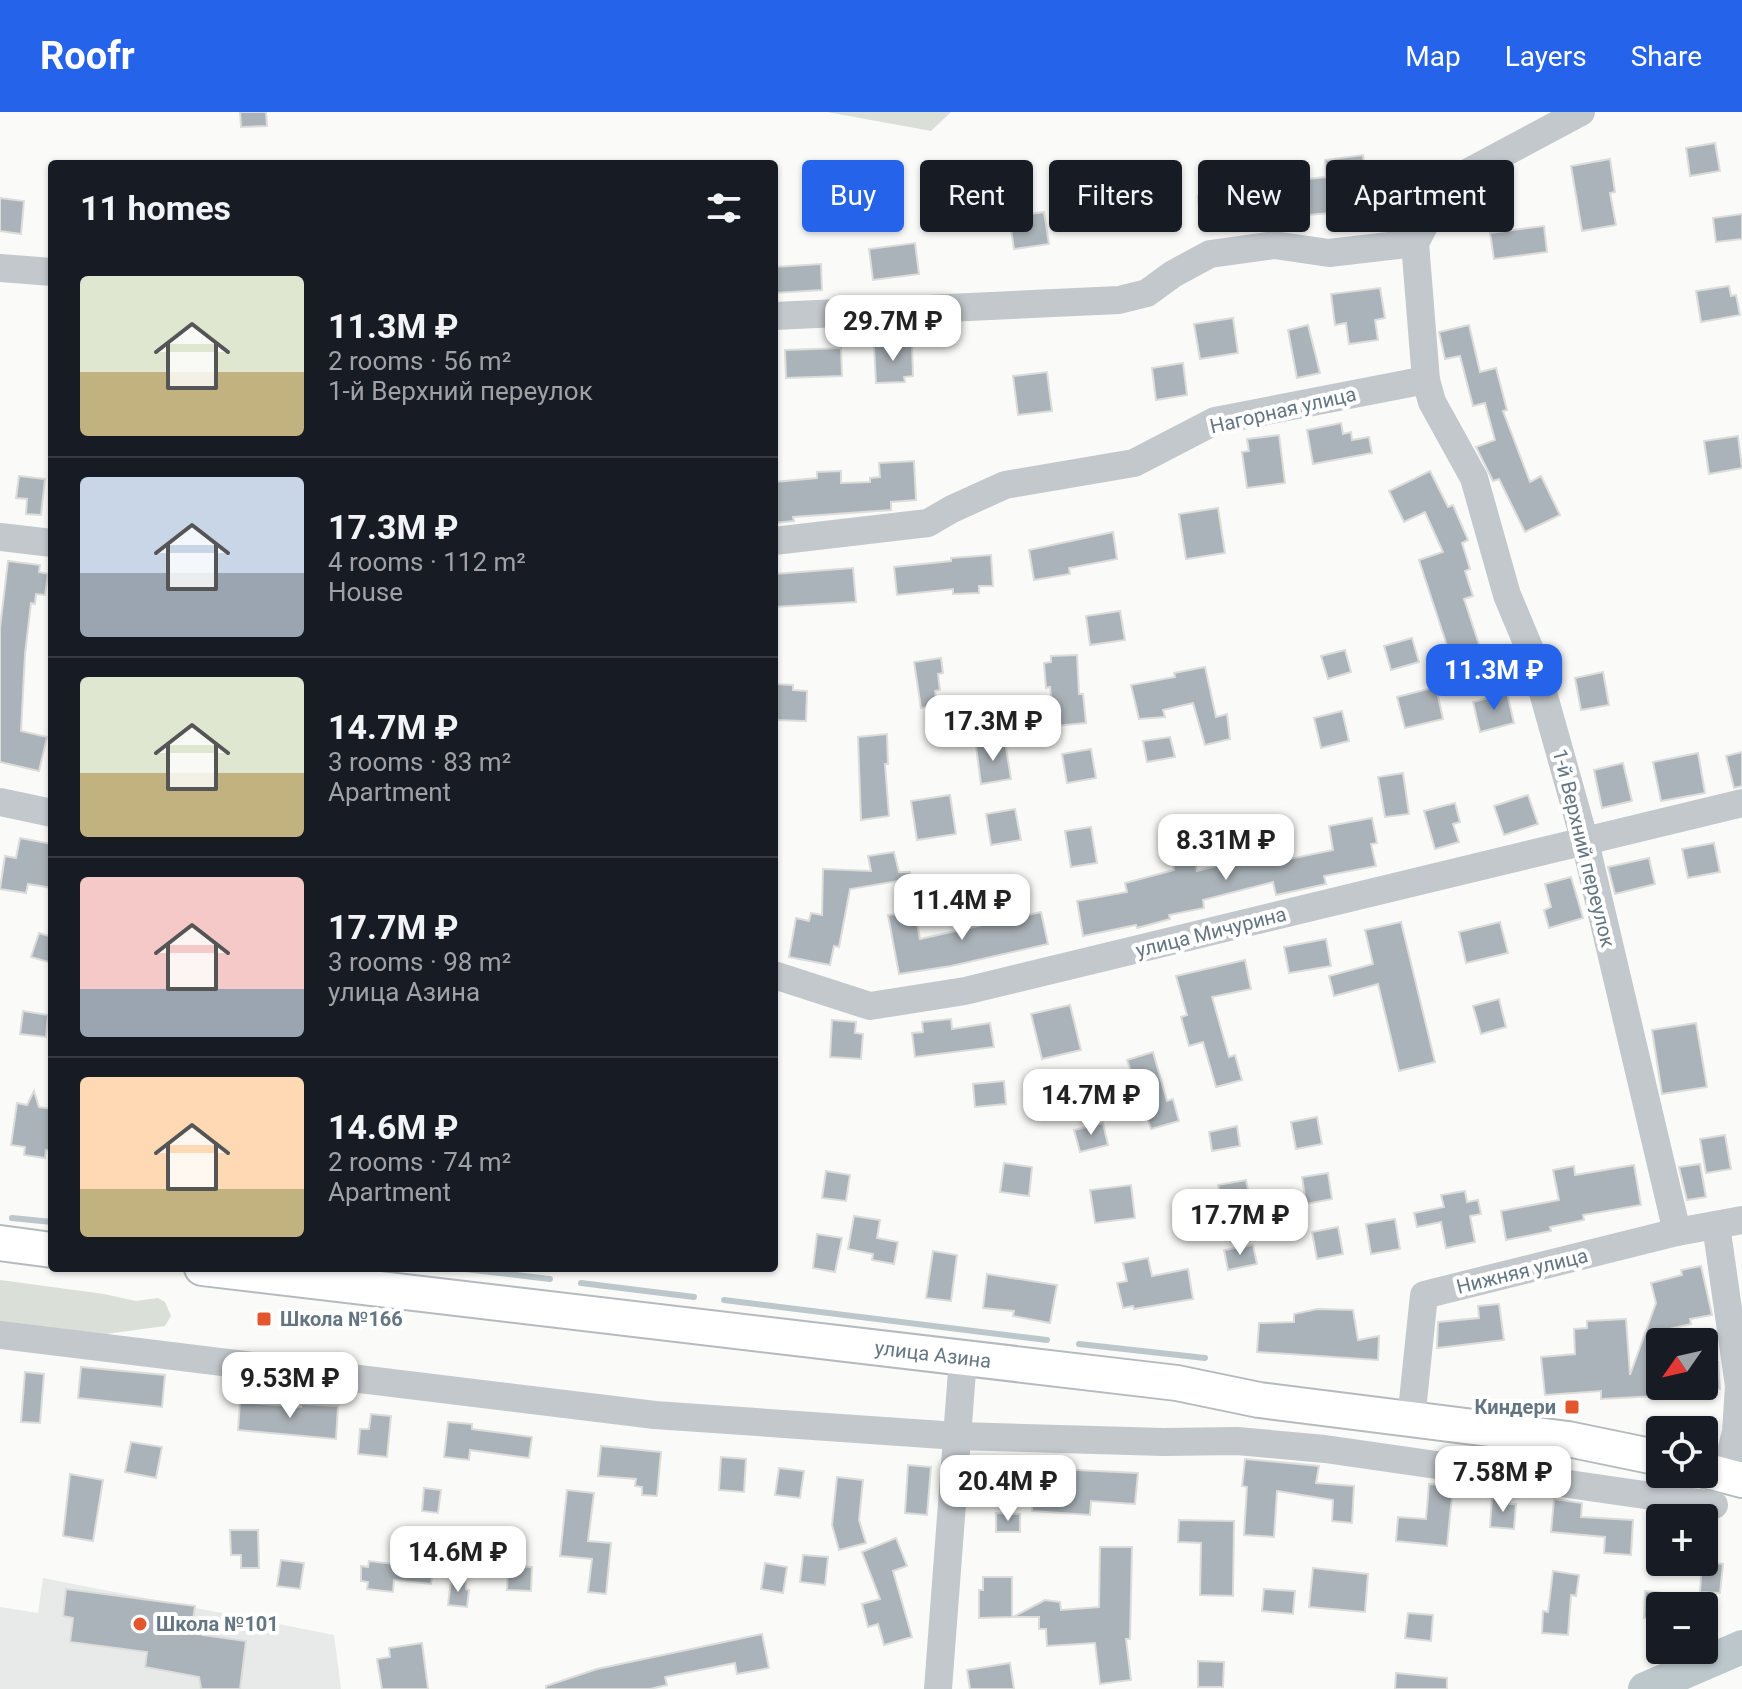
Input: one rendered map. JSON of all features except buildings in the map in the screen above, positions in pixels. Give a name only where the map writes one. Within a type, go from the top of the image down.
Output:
[{"type":"main road","points":[[0,1243],[48,1249]]},
{"type":"main road","name":"улица Азина","points":[[236,1272],[1177,1383],[1259,1400],[1568,1439],[1646,1455]]},
{"type":"street","points":[[778,316],[1119,300],[1147,293],[1173,274],[1210,254],[1274,245],[1329,253],[1415,243],[1446,184],[1581,112]]},
{"type":"street","name":"1-й Верхний переулок","points":[[1415,243],[1426,380],[1432,402],[1474,478],[1507,595],[1533,657],[1585,842],[1677,1232]]},
{"type":"street","points":[[0,268],[48,272]]},
{"type":"street","name":"Нагорная улица","points":[[778,541],[928,523],[1005,485],[1134,463],[1215,421],[1426,380]]},
{"type":"street","points":[[0,537],[48,543]]},
{"type":"street","points":[[0,802],[48,812]]},
{"type":"street","name":"улица Мичурина","points":[[778,976],[870,1006],[965,991],[1742,803]]},
{"type":"street","points":[[0,1335],[655,1415],[957,1436],[1237,1441],[1384,1457],[1721,1482],[1736,1432],[1739,1386],[1729,1222]]},
{"type":"street","name":"Нижняя улица","points":[[1411,1420],[1424,1295],[1729,1222]]},
{"type":"street","points":[[938,1689],[963,1358]]},
{"type":"shaded area","points":[[827,112],[951,112],[931,131]]},
{"type":"shaded area","points":[[0,1280],[136,1301],[158,1298],[165,1302],[171,1316],[165,1326],[91,1336],[0,1327]]},
{"type":"shaded area","name":"Школа №101","points":[[43,1578],[334,1635],[341,1689],[0,1689],[0,1607],[38,1613]]},
{"type":"waterway","points":[[12,1218],[48,1222]]},
{"type":"waterway","points":[[491,1272],[550,1279]]},
{"type":"waterway","points":[[581,1283],[694,1297]]},
{"type":"waterway","points":[[724,1300],[1047,1340]]},
{"type":"waterway","points":[[1079,1344],[1205,1358]]},
{"type":"waterway","points":[[1645,1689],[1742,1647]]},
{"type":"place","name":"Школа №166","points":[[264,1319]]},
{"type":"place","name":"Киндери","points":[[1572,1407]]},
{"type":"place","name":"Школа №101","points":[[140,1624]]}]
